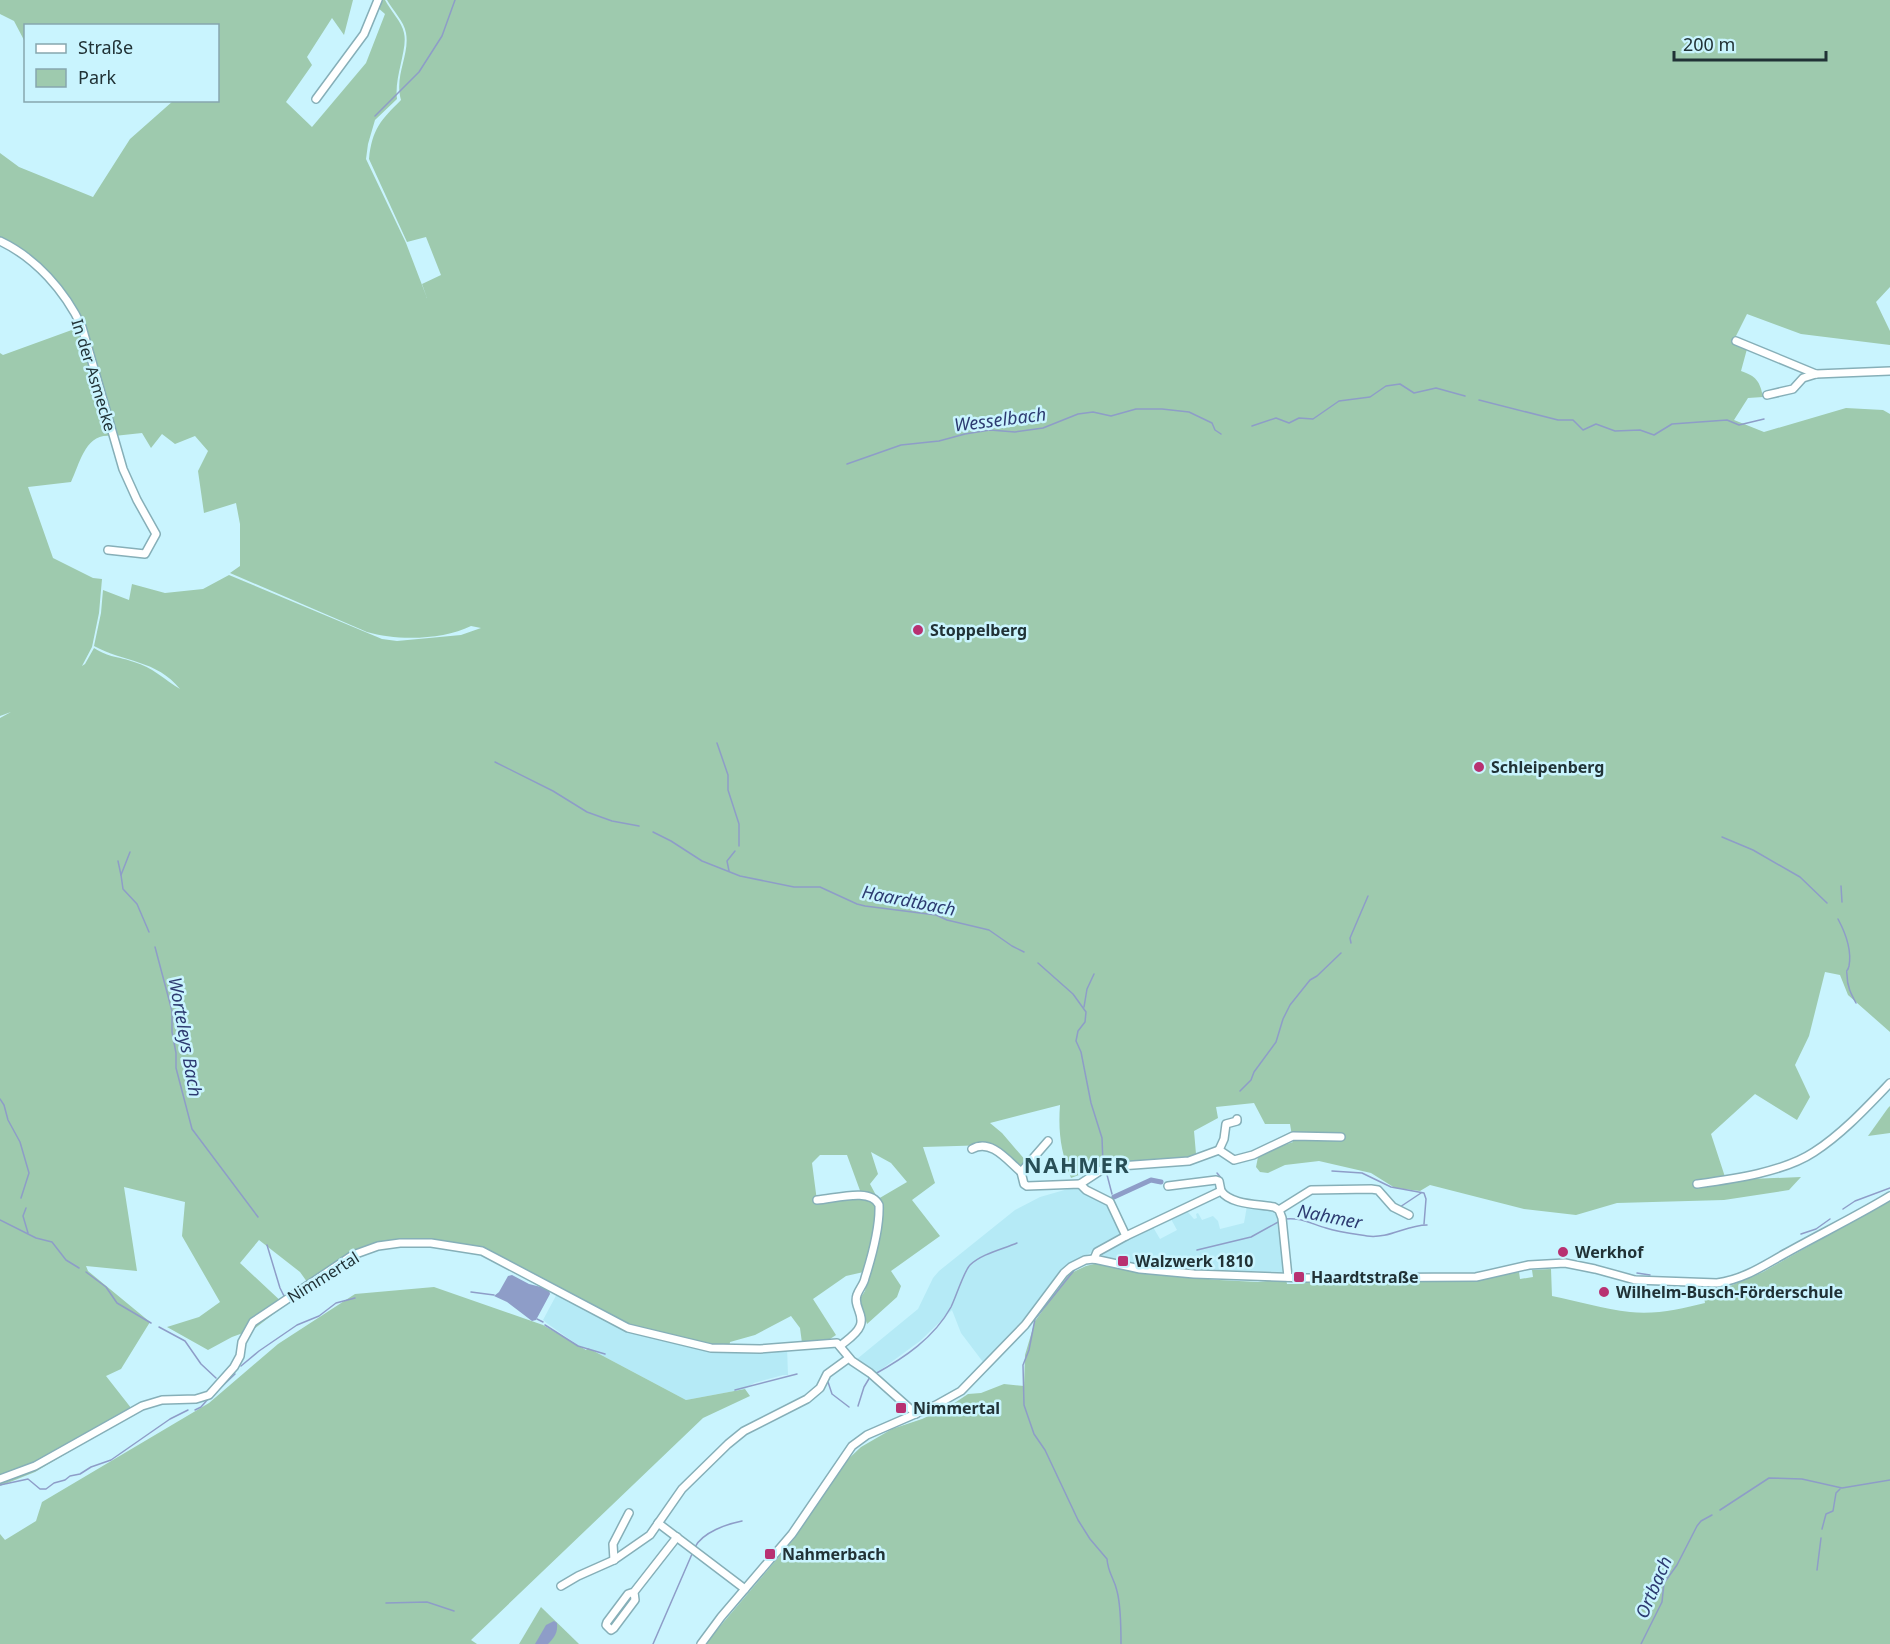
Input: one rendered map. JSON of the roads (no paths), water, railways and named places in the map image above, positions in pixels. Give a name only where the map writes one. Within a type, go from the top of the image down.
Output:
[{"type":"street","points":[[316,99],[364,34],[378,0]]},
{"type":"street","name":"In der Asmecke","points":[[0,241],[30,257],[68,300],[76,313],[86,338],[123,469],[156,534],[145,554],[108,550]]},
{"type":"street","points":[[1736,340],[1816,374]]},
{"type":"street","points":[[1767,395],[1793,388],[1803,378],[1816,374],[1890,370]]},
{"type":"street","points":[[1697,1184],[1744,1177],[1791,1164],[1813,1153],[1861,1113],[1890,1083]]},
{"type":"street","points":[[972,1149],[979,1145],[990,1147],[1009,1160],[1021,1172],[1023,1182],[1027,1186],[1080,1184],[1106,1167],[1189,1161],[1219,1150],[1224,1139],[1226,1124],[1237,1121],[1237,1119]]},
{"type":"street","points":[[1219,1150],[1234,1160],[1253,1155],[1293,1136],[1341,1137]]},
{"type":"street","points":[[1021,1172],[1048,1141]]},
{"type":"street","points":[[1168,1186],[1216,1180],[1219,1181],[1221,1191],[1227,1198],[1279,1210],[1288,1277]]},
{"type":"street","points":[[1080,1184],[1086,1190],[1110,1202],[1126,1236]]},
{"type":"street","points":[[1279,1210],[1311,1190],[1371,1189],[1378,1190],[1393,1208],[1409,1215]]},
{"type":"street","points":[[1094,1259],[1097,1252],[1126,1236],[1221,1191]]},
{"type":"street","points":[[817,1200],[867,1194],[876,1199],[879,1204],[870,1261],[865,1281],[857,1294],[856,1301],[862,1320],[861,1324],[855,1334],[840,1346],[849,1358],[870,1373],[916,1414]]},
{"type":"street","points":[[701,1644],[792,1534],[852,1446],[867,1435],[936,1405],[961,1391],[1025,1325],[1067,1270],[1080,1262],[1094,1259],[1140,1269],[1194,1274],[1288,1277],[1476,1277],[1529,1265],[1565,1263],[1643,1281],[1729,1282],[1758,1271],[1890,1196]]},
{"type":"street","name":"Nimmertal","points":[[0,1479],[35,1466],[142,1406],[162,1400],[196,1399],[209,1395],[234,1367],[240,1356],[242,1342],[253,1322],[353,1255],[378,1246],[431,1243],[482,1251],[628,1328],[717,1349],[760,1349],[834,1343],[840,1346]]},
{"type":"street","points":[[561,1586],[614,1560],[650,1535],[682,1490],[728,1444],[749,1428],[807,1399],[820,1388],[827,1374],[849,1358]]},
{"type":"street","points":[[614,1560],[613,1544],[629,1513]]},
{"type":"street","points":[[658,1523],[745,1589]]},
{"type":"street","points":[[634,1592],[635,1600],[611,1630],[606,1625],[607,1622],[677,1537]]},
{"type":"waterway","points":[[375,116],[419,72],[442,36],[455,0]]},
{"type":"waterway","name":"Wesselbach","points":[[1252,426],[1276,418],[1289,423],[1299,418],[1313,419],[1339,401],[1370,397],[1386,386],[1400,384],[1414,393],[1436,388],[1465,396]]},
{"type":"waterway","name":"Wesselbach","points":[[1479,400],[1558,420],[1573,420],[1583,430],[1596,424],[1615,431],[1640,430],[1654,435],[1672,424],[1727,420],[1739,425],[1764,419]]},
{"type":"waterway","name":"Wesselbach","points":[[847,464],[901,445],[939,441],[990,430],[1015,432],[1043,428],[1078,414],[1093,412],[1111,416],[1136,409],[1189,412],[1212,423],[1215,430],[1221,434]]},
{"type":"waterway","points":[[717,743],[728,775],[728,790],[739,824],[739,846]]},
{"type":"waterway","name":"Haardtbach","points":[[495,762],[553,791],[587,812],[612,821],[639,826]]},
{"type":"waterway","name":"Haardtbach","points":[[653,832],[702,861],[740,876],[794,887],[820,887],[865,906],[936,915],[947,920],[989,930],[1024,952]]},
{"type":"waterway","points":[[1722,837],[1753,850],[1800,877],[1827,903]]},
{"type":"waterway","points":[[729,871],[727,861],[735,851]]},
{"type":"waterway","name":"Worteleys Bach","points":[[130,852],[121,875],[123,889],[137,904],[149,932]]},
{"type":"waterway","name":"Worteleys Bach","points":[[118,861],[121,875]]},
{"type":"waterway","points":[[1841,886],[1842,902]]},
{"type":"waterway","points":[[1351,943],[1350,938],[1368,896]]},
{"type":"waterway","points":[[1838,919],[1849,948],[1847,979],[1856,1003]]},
{"type":"waterway","name":"Worteleys Bach","points":[[155,947],[172,1011],[176,1068],[192,1129],[258,1217]]},
{"type":"waterway","points":[[1240,1091],[1251,1080],[1254,1072],[1276,1042],[1290,1005],[1310,980],[1341,953]]},
{"type":"waterway","name":"Haardtbach","points":[[1038,963],[1073,994],[1086,1012],[1085,1022],[1078,1031],[1076,1041],[1081,1052],[1091,1103],[1102,1138],[1103,1164]]},
{"type":"waterway","points":[[1084,1007],[1087,989],[1094,974]]},
{"type":"waterway","points":[[0,1099],[20,1142],[29,1173],[21,1198]]},
{"type":"waterway","name":"Haardtbach","points":[[1106,1171],[1112,1194]]},
{"type":"waterway","points":[[1332,1171],[1362,1173],[1391,1187],[1424,1193],[1426,1199],[1424,1224]]},
{"type":"waterway","points":[[1217,1173],[1222,1179]]},
{"type":"waterway","points":[[1114,1197],[1151,1180],[1161,1182]]},
{"type":"waterway","name":"Nahmer","points":[[1843,1209],[1855,1201],[1890,1188]]},
{"type":"waterway","points":[[1400,1207],[1421,1193]]},
{"type":"waterway","points":[[26,1208],[23,1216],[28,1233]]},
{"type":"waterway","name":"Nahmer","points":[[1285,1219],[1301,1220],[1336,1231],[1367,1236],[1390,1234],[1427,1225]]},
{"type":"waterway","name":"Nahmer","points":[[1801,1234],[1816,1229],[1830,1219]]},
{"type":"waterway","points":[[0,1220],[36,1238],[52,1242],[66,1260],[79,1268]]},
{"type":"waterway","name":"Nahmer","points":[[1197,1250],[1251,1237],[1280,1221]]},
{"type":"waterway","name":"Nahmer","points":[[875,1374],[918,1346],[936,1328],[951,1307],[970,1265],[986,1255],[1017,1243]]},
{"type":"waterway","name":"Worteleys Bach","points":[[267,1245],[284,1296]]},
{"type":"waterway","points":[[1076,1268],[1035,1319],[1029,1350],[1023,1365],[1024,1405],[1034,1434],[1045,1450],[1078,1520],[1107,1559],[1118,1597],[1121,1644]]},
{"type":"waterway","points":[[86,1272],[106,1287],[117,1303],[151,1323]]},
{"type":"waterway","name":"Nahmer","points":[[1637,1273],[1650,1275]]},
{"type":"waterway","points":[[471,1292],[494,1295]]},
{"type":"waterway","name":"Worteleys Bach","points":[[241,1366],[297,1325],[319,1316],[336,1303],[355,1298]]},
{"type":"waterway","points":[[537,1319],[543,1322]]},
{"type":"waterway","points":[[545,1325],[578,1346],[605,1354]]},
{"type":"waterway","points":[[159,1327],[185,1341],[201,1364],[216,1378]]},
{"type":"waterway","points":[[214,1394],[235,1374]]},
{"type":"waterway","points":[[735,1390],[797,1374]]},
{"type":"waterway","name":"Nahmer","points":[[858,1406],[870,1377]]},
{"type":"waterway","points":[[828,1382],[832,1394],[849,1407]]},
{"type":"waterway","points":[[195,1410],[208,1399]]},
{"type":"waterway","points":[[0,1485],[28,1479],[40,1489],[46,1489],[54,1483],[111,1460],[170,1419],[188,1410]]},
{"type":"waterway","name":"Ortbach","points":[[1720,1510],[1769,1478],[1802,1479],[1842,1488],[1890,1480]]},
{"type":"waterway","points":[[1822,1529],[1826,1514],[1833,1511],[1836,1493],[1840,1489]]},
{"type":"waterway","name":"Ortbach","points":[[1641,1644],[1662,1602],[1664,1583],[1677,1565],[1697,1526],[1712,1515]]},
{"type":"waterway","name":"Nahmerbach","points":[[695,1547],[709,1533],[742,1521]]},
{"type":"waterway","points":[[1817,1570],[1821,1538]]},
{"type":"waterway","name":"Nahmerbach","points":[[653,1644],[692,1554]]},
{"type":"waterway","points":[[386,1603],[427,1602],[454,1611]]},
{"type":"place","name":"Stoppelberg","points":[[918,630]]},
{"type":"place","name":"Schleipenberg","points":[[1479,767]]},
{"type":"place","name":"Werkhof","points":[[1563,1252]]},
{"type":"place","name":"Walzwerk 1810","points":[[1123,1261]]},
{"type":"place","name":"Haardtstraße","points":[[1299,1277]]},
{"type":"place","name":"Wilhelm-Busch-Förderschule","points":[[1604,1292]]},
{"type":"place","name":"Nimmertal","points":[[901,1408]]},
{"type":"place","name":"Nahmerbach","points":[[770,1554]]},
{"type":"district","name":"NAHMER","points":[[1077,1164]]}]
